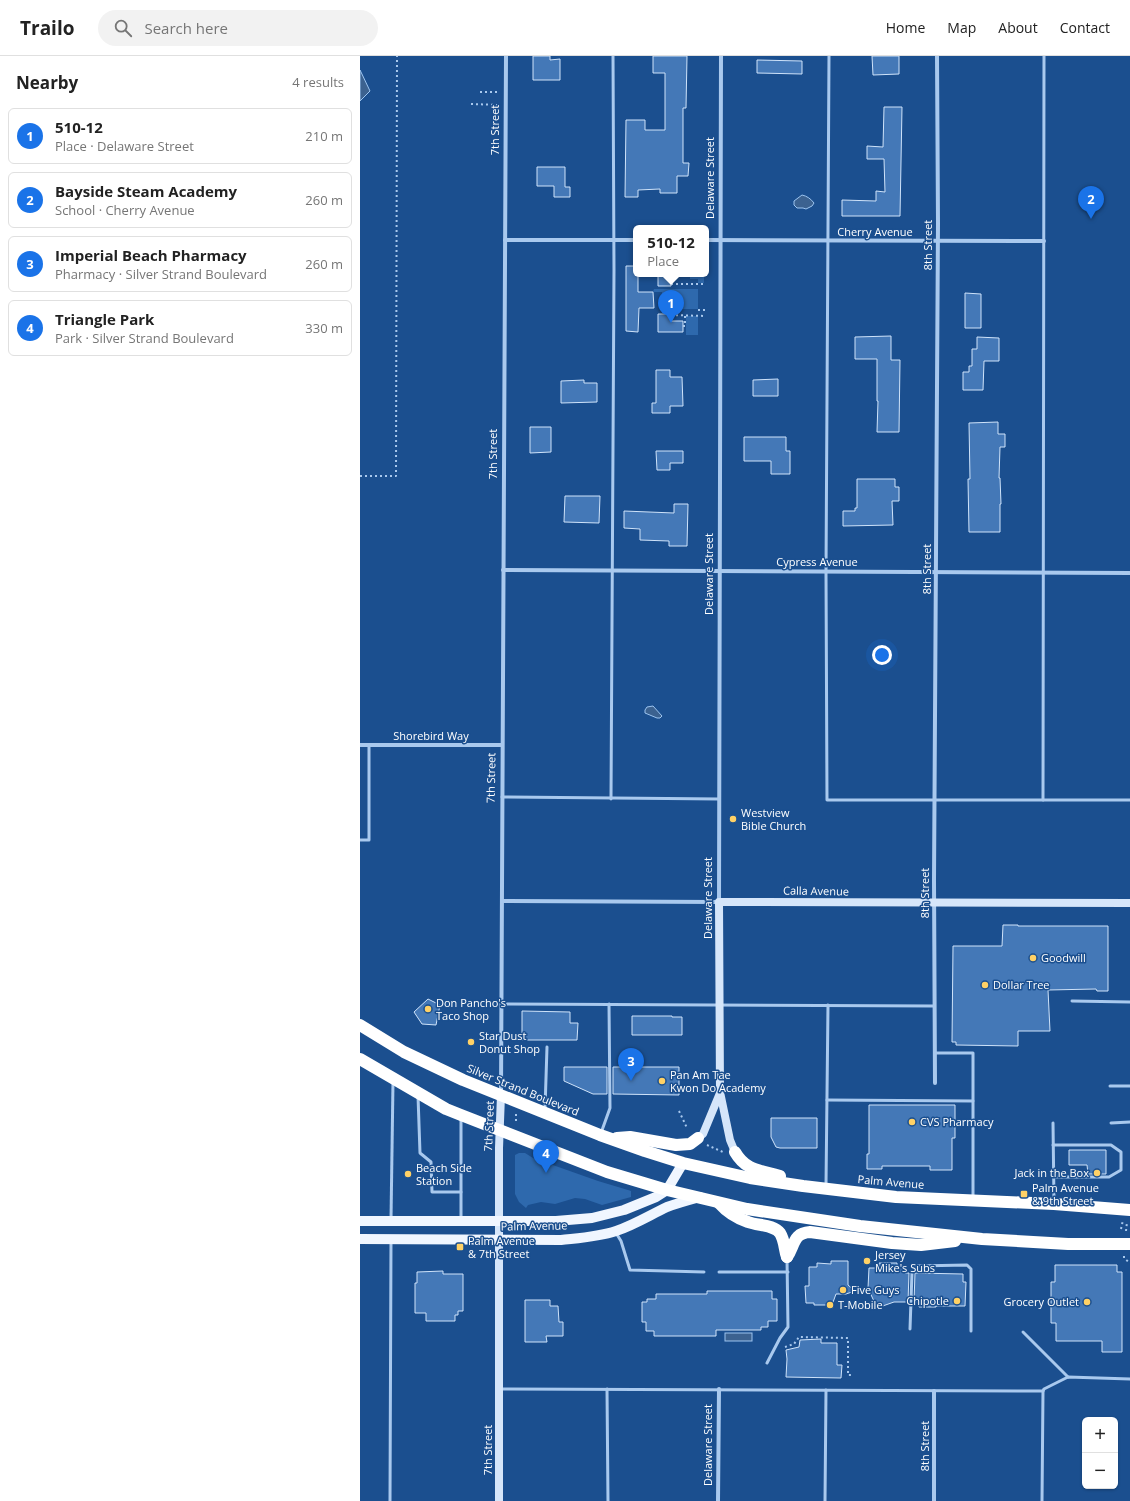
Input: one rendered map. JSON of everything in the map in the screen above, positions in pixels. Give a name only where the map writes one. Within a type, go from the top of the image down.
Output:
[{"type":"highway","name":"Silver Strand Boulevard","points":[[360,1025],[411,1055],[463,1080],[606,1137],[683,1163]]},
{"type":"highway","points":[[360,1059],[446,1109],[607,1172],[667,1190],[700,1197],[719,1203],[747,1209],[860,1226],[982,1239],[1068,1244],[1130,1244]]},
{"type":"highway","points":[[606,1137],[630,1137],[676,1145],[702,1141]]},
{"type":"highway","points":[[732,1153],[740,1162],[749,1167],[780,1176],[803,1186]]},
{"type":"highway","name":"Palm Avenue","points":[[683,1163],[750,1178],[896,1197],[1054,1204],[1130,1210]]},
{"type":"highway","points":[[719,1203],[729,1213],[748,1222],[770,1227],[779,1232],[784,1241],[784,1250],[788,1257]]},
{"type":"highway","points":[[788,1257],[797,1237],[804,1232],[921,1245],[982,1239]]},
{"type":"main road","points":[[667,1190],[683,1163]]},
{"type":"main road","name":"Palm Avenue","points":[[360,1221],[556,1221],[592,1218],[624,1210],[656,1197],[667,1190]]},
{"type":"main road","name":"Palm Avenue","points":[[360,1239],[561,1240],[598,1236],[630,1226],[668,1207],[700,1197]]},
{"type":"main road","points":[[391,1221],[391,1239]]},
{"type":"street","name":"7th Street","points":[[499,1501],[499,1130],[501,1095],[506,56]]},
{"type":"street","name":"Delaware Street","points":[[721,56],[719,800],[720,1092],[732,1153]]},
{"type":"street","name":"8th Street","points":[[935,1083],[934,799],[938,241],[937,56]]},
{"type":"street","points":[[505,240],[633,240]]},
{"type":"street","name":"Cherry Avenue","points":[[709,240],[1044,241]]},
{"type":"street","name":"Cypress Avenue","points":[[503,570],[1130,573]]},
{"type":"street","name":"Shorebird Way","points":[[360,745],[502,745]]},
{"type":"street","name":"Calla Avenue","points":[[502,901],[1130,903]]},
{"type":"street","name":"Delaware Street","points":[[702,1141],[703,1134],[720,1092]]},
{"type":"street","name":"Delaware Street","points":[[718,1501],[719,1389]]},
{"type":"street","name":"8th Street","points":[[934,1391],[934,1501]]},
{"type":"lane","points":[[611,799],[613,56]]},
{"type":"lane","points":[[830,56],[826,572],[827,800],[1130,800]]},
{"type":"lane","points":[[1043,800],[1044,56]]},
{"type":"lane","points":[[360,840],[369,840],[369,745]]},
{"type":"lane","points":[[502,797],[719,800]]},
{"type":"lane","points":[[1072,1001],[1130,1002]]},
{"type":"lane","points":[[501,1004],[934,1006]]},
{"type":"lane","points":[[606,1137],[610,1108],[609,1004]]},
{"type":"lane","points":[[826,1188],[828,1005]]},
{"type":"lane","points":[[545,1113],[547,1047]]},
{"type":"lane","points":[[934,1053],[973,1053],[973,1200]]},
{"type":"lane","points":[[391,1221],[394,1079]]},
{"type":"lane","points":[[1110,1086],[1130,1086]]},
{"type":"lane","points":[[418,1092],[420,1153],[431,1162],[432,1192],[461,1192]]},
{"type":"lane","points":[[827,1100],[973,1101]]},
{"type":"lane","points":[[461,1115],[461,1221]]},
{"type":"lane","points":[[1110,1123],[1130,1122]]},
{"type":"lane","points":[[1053,1124],[1054,1204]]},
{"type":"lane","points":[[1053,1145],[1111,1145],[1120,1152],[1120,1170],[1110,1177],[1054,1177]]},
{"type":"lane","points":[[615,1231],[621,1241],[630,1270],[704,1272]]},
{"type":"lane","points":[[390,1501],[391,1239]]},
{"type":"lane","points":[[767,1363],[780,1338],[788,1327],[788,1257]]},
{"type":"lane","points":[[910,1330],[912,1272],[916,1266],[967,1265],[971,1269],[971,1331]]},
{"type":"lane","points":[[720,1272],[788,1272]]},
{"type":"lane","points":[[1023,1332],[1068,1377]]},
{"type":"lane","points":[[499,1389],[1042,1391],[1068,1377],[1130,1379]]},
{"type":"lane","points":[[607,1389],[608,1501]]},
{"type":"lane","points":[[825,1501],[826,1390]]},
{"type":"lane","points":[[1042,1391],[1042,1501]]},
{"type":"path","points":[[360,476],[396,476],[397,56]]},
{"type":"path","points":[[480,92],[506,92]]},
{"type":"path","points":[[471,104],[506,105]]},
{"type":"path","points":[[671,284],[706,284]]},
{"type":"path","points":[[698,310],[706,310]]},
{"type":"path","points":[[671,315],[706,316]]},
{"type":"path","points":[[683,326],[685,326],[685,315]]},
{"type":"path","points":[[679,1111],[686,1128]]},
{"type":"path","points":[[516,1113],[516,1124]]},
{"type":"path","points":[[702,1141],[732,1153]]},
{"type":"path","points":[[785,1347],[794,1344],[799,1337],[848,1338],[848,1375],[853,1375]]},
{"type":"shaded area","points":[[360,70],[370,91],[360,101]]},
{"type":"shaded area","points":[[802,195],[814,203],[812,206],[806,209],[797,208],[794,205],[794,201]]},
{"type":"shaded area","points":[[690,277],[704,277],[704,283],[698,283],[698,279],[690,279]]},
{"type":"shaded area","points":[[654,289],[698,289],[698,309],[662,309],[662,292],[653,292]]},
{"type":"shaded area","points":[[686,316],[698,316],[698,335],[686,335]]},
{"type":"shaded area","points":[[653,706],[662,716],[660,718],[645,713],[647,707]]},
{"type":"shaded area","points":[[525,1153],[533,1158],[631,1191],[631,1197],[602,1205],[585,1199],[575,1198],[555,1204],[541,1202],[528,1205],[526,1208],[519,1202],[515,1194],[515,1155]]},
{"type":"shaded area","points":[[725,1333],[752,1333],[752,1341],[725,1341]]},
{"type":"building","points":[[533,56],[550,56],[550,60],[560,59],[560,80],[533,80]]},
{"type":"building","points":[[653,56],[687,56],[686,108],[683,108],[683,163],[689,163],[688,176],[677,176],[677,193],[660,193],[660,189],[638,190],[638,197],[625,197],[626,120],[645,120],[645,130],[665,130],[665,73],[653,73]]},
{"type":"building","points":[[872,56],[899,56],[899,74],[873,75]]},
{"type":"building","points":[[757,60],[802,61],[802,74],[757,73]]},
{"type":"building","points":[[884,107],[902,107],[900,216],[842,216],[842,200],[876,201],[876,191],[885,192],[884,159],[867,159],[867,146],[883,147]]},
{"type":"building","points":[[537,167],[565,167],[565,187],[570,187],[570,197],[554,197],[554,186],[537,186]]},
{"type":"building","points":[[626,266],[633,266],[633,277],[638,277],[638,292],[653,292],[654,308],[639,308],[638,332],[626,331]]},
{"type":"building","points":[[658,277],[672,277],[671,286],[658,286]]},
{"type":"building","points":[[965,293],[981,294],[981,328],[965,328]]},
{"type":"building","points":[[658,314],[671,314],[671,321],[683,321],[683,332],[658,332]]},
{"type":"building","points":[[891,336],[891,360],[900,360],[899,432],[877,432],[877,359],[855,359],[855,337]]},
{"type":"building","points":[[977,337],[999,338],[999,361],[984,361],[983,390],[963,390],[963,372],[969,372],[969,366],[972,366],[972,349],[977,349]]},
{"type":"building","points":[[656,370],[670,370],[670,377],[682,377],[683,406],[670,406],[670,413],[652,413],[652,403],[656,403]]},
{"type":"building","points":[[778,379],[778,396],[753,396],[753,380]]},
{"type":"building","points":[[584,380],[584,383],[597,383],[597,402],[561,403],[561,381]]},
{"type":"building","points":[[998,422],[998,434],[1005,434],[1005,447],[1000,447],[1000,532],[969,532],[969,423]]},
{"type":"building","points":[[530,427],[551,427],[551,452],[530,453]]},
{"type":"building","points":[[744,437],[786,437],[786,451],[790,451],[790,474],[771,474],[771,461],[744,461]]},
{"type":"building","points":[[656,451],[683,451],[683,463],[670,463],[670,470],[657,470]]},
{"type":"building","points":[[857,479],[895,479],[895,487],[899,487],[899,501],[892,501],[893,525],[843,526],[843,511],[855,511],[855,508],[857,508]]},
{"type":"building","points":[[565,496],[600,496],[599,523],[564,522]]},
{"type":"building","points":[[674,504],[688,504],[687,546],[669,546],[669,541],[640,540],[640,529],[624,528],[624,511],[674,513]]},
{"type":"building","points":[[1003,925],[1108,926],[1108,991],[1097,991],[1096,989],[1048,990],[1050,1031],[1018,1031],[1018,1046],[956,1045],[956,1042],[952,1042],[953,946],[1002,946]]},
{"type":"building","name":"Don Pancho's Taco Shop","points":[[428,999],[440,1005],[436,1025],[422,1024],[414,1012]]},
{"type":"building","points":[[522,1011],[570,1012],[570,1023],[578,1023],[577,1040],[522,1040]]},
{"type":"building","points":[[632,1016],[682,1017],[682,1035],[632,1035]]},
{"type":"building","points":[[564,1067],[607,1067],[607,1094],[593,1094],[564,1081]]},
{"type":"building","points":[[613,1067],[679,1067],[679,1095],[613,1094]]},
{"type":"building","name":"CVS Pharmacy","points":[[869,1105],[955,1105],[955,1138],[952,1138],[952,1170],[930,1170],[930,1166],[882,1166],[882,1169],[867,1169],[867,1154],[869,1154]]},
{"type":"building","points":[[771,1118],[817,1118],[817,1148],[776,1147],[771,1137]]},
{"type":"building","name":"Jack in the Box","points":[[1069,1150],[1106,1150],[1106,1174],[1088,1174],[1087,1165],[1069,1165]]},
{"type":"building","points":[[831,1261],[848,1261],[848,1285],[855,1291],[846,1294],[836,1294],[832,1305],[814,1305],[814,1303],[806,1303],[805,1286],[809,1286],[809,1267],[817,1267],[817,1263],[831,1264]]},
{"type":"building","points":[[879,1263],[897,1263],[897,1266],[905,1266],[905,1273],[909,1273],[908,1302],[894,1302],[877,1308],[868,1288],[869,1268],[879,1268]]},
{"type":"building","name":"Grocery Outlet","points":[[1055,1265],[1117,1265],[1117,1272],[1122,1272],[1122,1352],[1102,1352],[1102,1341],[1056,1341],[1056,1323],[1051,1323],[1051,1282],[1055,1282]]},
{"type":"building","points":[[443,1271],[443,1274],[463,1274],[463,1311],[458,1311],[458,1315],[455,1315],[455,1321],[426,1321],[426,1313],[415,1313],[415,1283],[417,1283],[417,1272]]},
{"type":"building","points":[[915,1273],[963,1274],[963,1282],[966,1282],[965,1306],[919,1307],[919,1302],[914,1302]]},
{"type":"building","points":[[707,1291],[772,1291],[772,1299],[777,1299],[777,1321],[768,1321],[768,1327],[761,1327],[761,1330],[716,1330],[716,1336],[654,1336],[654,1331],[646,1331],[646,1322],[642,1322],[642,1302],[647,1302],[647,1299],[656,1299],[656,1294],[707,1294]]},
{"type":"building","points":[[525,1300],[550,1300],[550,1306],[558,1306],[559,1322],[563,1322],[563,1336],[546,1336],[547,1342],[525,1342]]},
{"type":"building","points":[[821,1339],[821,1343],[837,1343],[837,1365],[842,1365],[841,1378],[786,1377],[786,1350],[799,1347],[800,1340]]},
{"type":"place","name":"Bayside Steam Academy","points":[[1091,219]]},
{"type":"place","name":"510-12","points":[[671,323]]},
{"type":"place","name":"Westview Bible Church","points":[[733,819]]},
{"type":"place","name":"Goodwill","points":[[1033,958]]},
{"type":"place","name":"Dollar Tree","points":[[985,985]]},
{"type":"place","name":"Don Pancho's Taco Shop","points":[[428,1009]]},
{"type":"place","name":"Star Dust Donut Shop","points":[[471,1042]]},
{"type":"place","name":"Imperial Beach Pharmacy","points":[[631,1081]]},
{"type":"place","name":"Pan Am Tae Kwon Do Academy","points":[[662,1081]]},
{"type":"place","name":"CVS Pharmacy","points":[[912,1122]]},
{"type":"place","name":"Triangle Park","points":[[546,1173]]},
{"type":"place","name":"Jack in the Box","points":[[1097,1173]]},
{"type":"place","name":"Beach Side Station","points":[[408,1174]]},
{"type":"place","name":"Palm Avenue & 9th Street","points":[[1024,1194]]},
{"type":"place","name":"Palm Avenue & 7th Street","points":[[460,1247]]},
{"type":"place","name":"Jersey Mike's Subs","points":[[867,1261]]},
{"type":"place","name":"Five Guys","points":[[843,1290]]},
{"type":"place","name":"Chipotle","points":[[957,1301]]},
{"type":"place","name":"Grocery Outlet","points":[[1087,1302]]},
{"type":"place","name":"T-Mobile","points":[[830,1305]]}]
